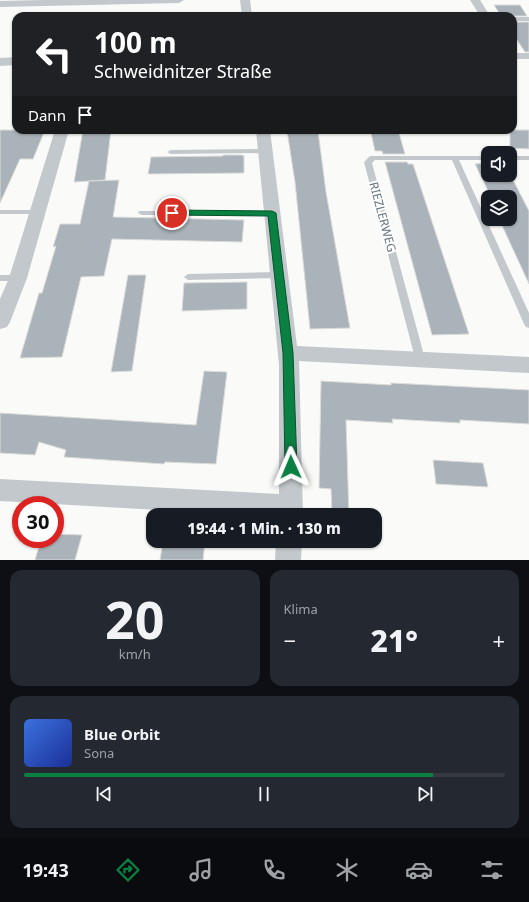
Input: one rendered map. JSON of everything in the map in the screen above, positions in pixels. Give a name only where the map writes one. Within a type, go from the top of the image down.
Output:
[{"type":"street","points":[[0,4],[179,0]]},
{"type":"street","points":[[246,0],[247,12]]},
{"type":"street","points":[[475,0],[482,12]]},
{"type":"street","points":[[517,56],[529,56]]},
{"type":"street","points":[[0,62],[12,62]]},
{"type":"street","points":[[0,322],[18,278],[61,134]]},
{"type":"street","points":[[263,134],[288,353],[291,508]]},
{"type":"street","points":[[288,353],[529,365]]},
{"type":"street","points":[[0,490],[262,508]]},
{"type":"street","points":[[288,560],[289,548]]},
{"type":"lane","points":[[517,19],[529,18]]},
{"type":"lane","points":[[170,152],[265,151]]},
{"type":"lane","name":"RIEZLERWEG","points":[[420,359],[368,162],[373,158],[481,158]]},
{"type":"lane","points":[[517,158],[529,158]]},
{"type":"lane","points":[[456,159],[529,324]]},
{"type":"lane","points":[[0,212],[38,212]]},
{"type":"lane","points":[[142,213],[272,213]]},
{"type":"lane","points":[[188,277],[279,275]]},
{"type":"lane","points":[[0,278],[18,278]]},
{"type":"building","points":[[494,5],[520,5],[527,16],[517,16],[517,12],[498,12]]},
{"type":"building","points":[[517,22],[529,22],[529,52],[525,52],[517,40]]},
{"type":"building","points":[[0,130],[12,130],[12,134],[43,134],[33,159],[20,159],[0,203]]},
{"type":"building","points":[[517,130],[529,130],[529,149],[517,148],[517,146],[510,146],[510,134],[517,134]]},
{"type":"building","points":[[82,134],[111,134],[105,180],[74,182]]},
{"type":"building","points":[[287,134],[318,134],[326,192],[350,328],[310,329],[295,182]]},
{"type":"building","points":[[371,134],[399,134],[405,154],[383,154],[382,151],[375,151]]},
{"type":"building","points":[[223,155],[244,156],[244,173],[148,174],[151,157]]},
{"type":"building","points":[[385,162],[407,162],[408,164],[413,164],[469,334],[432,335]]},
{"type":"building","points":[[475,164],[481,164],[481,176]]},
{"type":"building","points":[[119,180],[113,217],[244,220],[242,242],[112,239],[104,276],[81,277],[62,357],[20,358],[39,293],[42,293],[56,246],[53,247],[60,224],[80,224],[89,181]]},
{"type":"building","points":[[484,182],[514,182],[529,211],[529,284],[502,226],[517,226],[517,190],[488,190]]},
{"type":"building","points":[[128,275],[146,275],[132,371],[111,372]]},
{"type":"building","points":[[247,282],[247,309],[182,311],[184,283]]},
{"type":"building","points":[[204,371],[227,372],[216,464],[165,462],[164,464],[64,457],[66,450],[39,442],[35,455],[0,453],[0,413],[196,425]]},
{"type":"building","points":[[321,381],[529,390],[529,424],[460,420],[460,423],[392,419],[393,423],[346,420],[349,508],[332,508],[331,489],[319,488]]},
{"type":"building","points":[[433,460],[483,463],[488,487],[436,484]]},
{"type":"building","points":[[64,534],[82,535],[75,560],[35,560],[38,548],[64,548]]},
{"type":"building","points":[[162,548],[204,548],[203,560],[160,560]]},
{"type":"route","points":[[172,213],[272,213],[288,353],[291,467]]}]
